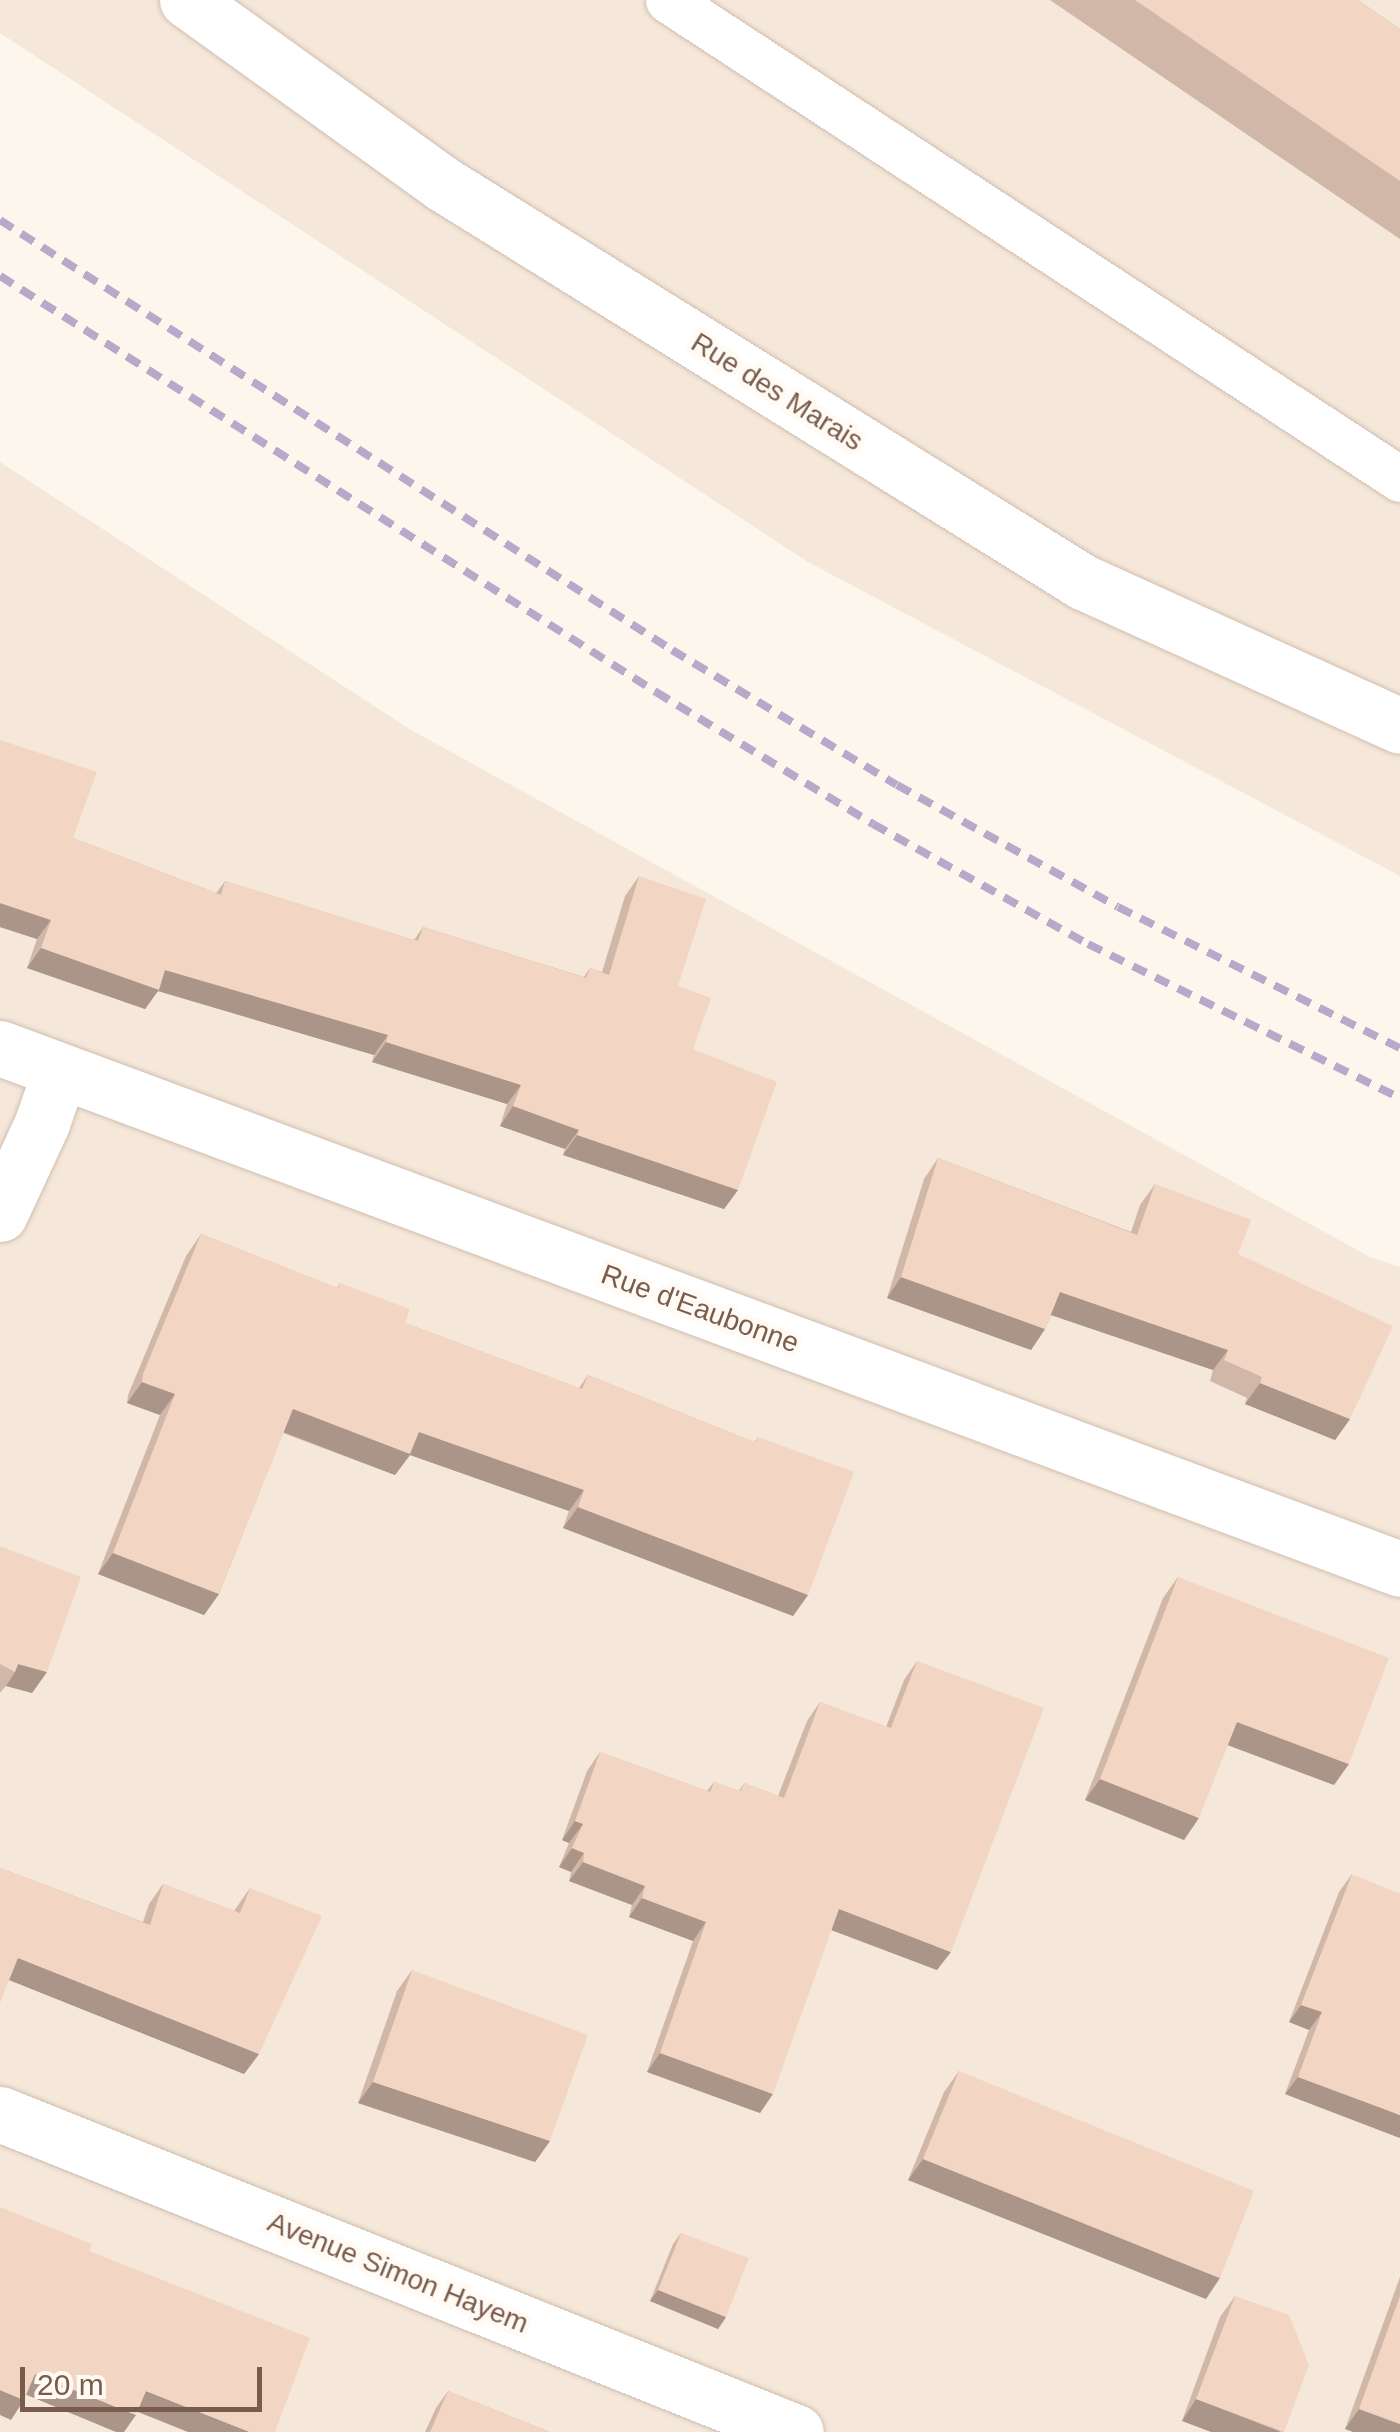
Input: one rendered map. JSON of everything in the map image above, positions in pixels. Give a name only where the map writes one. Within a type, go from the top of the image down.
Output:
[{"type":"street","name":"Rue des Marais","points":[[187,0],[443,184],[1083,582],[1400,726]]},
{"type":"street","name":"Rue d'Eaubonne","points":[[0,1048],[1400,1569]]},
{"type":"street","points":[[0,1214],[60,1071]]},
{"type":"street","name":"Avenue Simon Hayem","points":[[0,2114],[796,2432]]},
{"type":"lane","points":[[668,0],[1400,479]]},
{"type":"shaded area","points":[[0,0],[1400,0],[1400,876],[808,562],[0,33]]},
{"type":"shaded area","points":[[0,462],[411,730],[1370,1257],[1400,1267],[1400,2432],[0,2432]]},
{"type":"building","points":[[1135,0],[1358,0],[1400,29],[1400,181]]},
{"type":"building","points":[[0,740],[97,772],[73,838],[221,895],[225,881],[418,941],[423,927],[586,978],[590,968],[609,975],[639,876],[706,899],[678,986],[711,998],[693,1049],[777,1082],[738,1190],[577,1135],[579,1130],[513,1106],[521,1085],[386,1042],[388,1035],[165,970],[159,990],[41,948],[51,920],[0,903]]},
{"type":"building","points":[[938,1158],[1137,1235],[1155,1184],[1251,1220],[1238,1254],[1393,1326],[1350,1419],[1260,1383],[1262,1377],[1224,1360],[1228,1350],[1060,1292],[1045,1329],[901,1277]]},
{"type":"building","points":[[201,1234],[338,1288],[340,1283],[410,1309],[405,1323],[582,1389],[588,1375],[755,1442],[758,1437],[854,1472],[808,1595],[578,1507],[584,1490],[419,1432],[410,1454],[293,1409],[219,1594],[113,1553],[175,1394],[142,1382],[143,1374]]},
{"type":"building","points":[[0,1546],[81,1577],[47,1672],[18,1664],[15,1672],[0,1664]]},
{"type":"building","points":[[1178,1577],[1389,1658],[1349,1764],[1237,1722],[1199,1818],[1100,1779]]},
{"type":"building","points":[[917,1661],[1044,1708],[951,1952],[839,1909],[773,2094],[660,2053],[706,1922],[642,1898],[645,1886],[583,1862],[584,1853],[572,1848],[583,1824],[575,1821],[600,1752],[710,1792],[714,1782],[741,1791],[744,1783],[784,1798],[820,1702],[891,1728]]},
{"type":"building","points":[[0,1868],[150,1925],[163,1884],[240,1913],[250,1888],[322,1916],[259,2054],[18,1958],[0,2003]]},
{"type":"building","points":[[1352,1874],[1400,1894],[1400,2115],[1298,2077],[1322,2012],[1301,2005]]},
{"type":"building","points":[[412,1970],[588,2035],[550,2141],[373,2082]]},
{"type":"building","points":[[959,2071],[1254,2191],[1220,2278],[923,2159]]},
{"type":"building","points":[[0,2207],[92,2244],[89,2251],[310,2338],[275,2432],[250,2432],[146,2391],[136,2415],[35,2374],[24,2400],[0,2390]]},
{"type":"building","points":[[681,2233],[749,2258],[726,2317],[658,2290]]},
{"type":"building","points":[[1235,2296],[1289,2315],[1309,2365],[1284,2432],[1196,2399]]},
{"type":"building","points":[[1400,2296],[1400,2424],[1359,2409]]},
{"type":"building","points":[[448,2391],[550,2432],[430,2432]]},
{"type":"railway","points":[[0,220],[672,650],[897,785],[1118,907],[1400,1048]]},
{"type":"railway","points":[[0,276],[656,692],[873,824],[1088,944],[1400,1098]]}]
